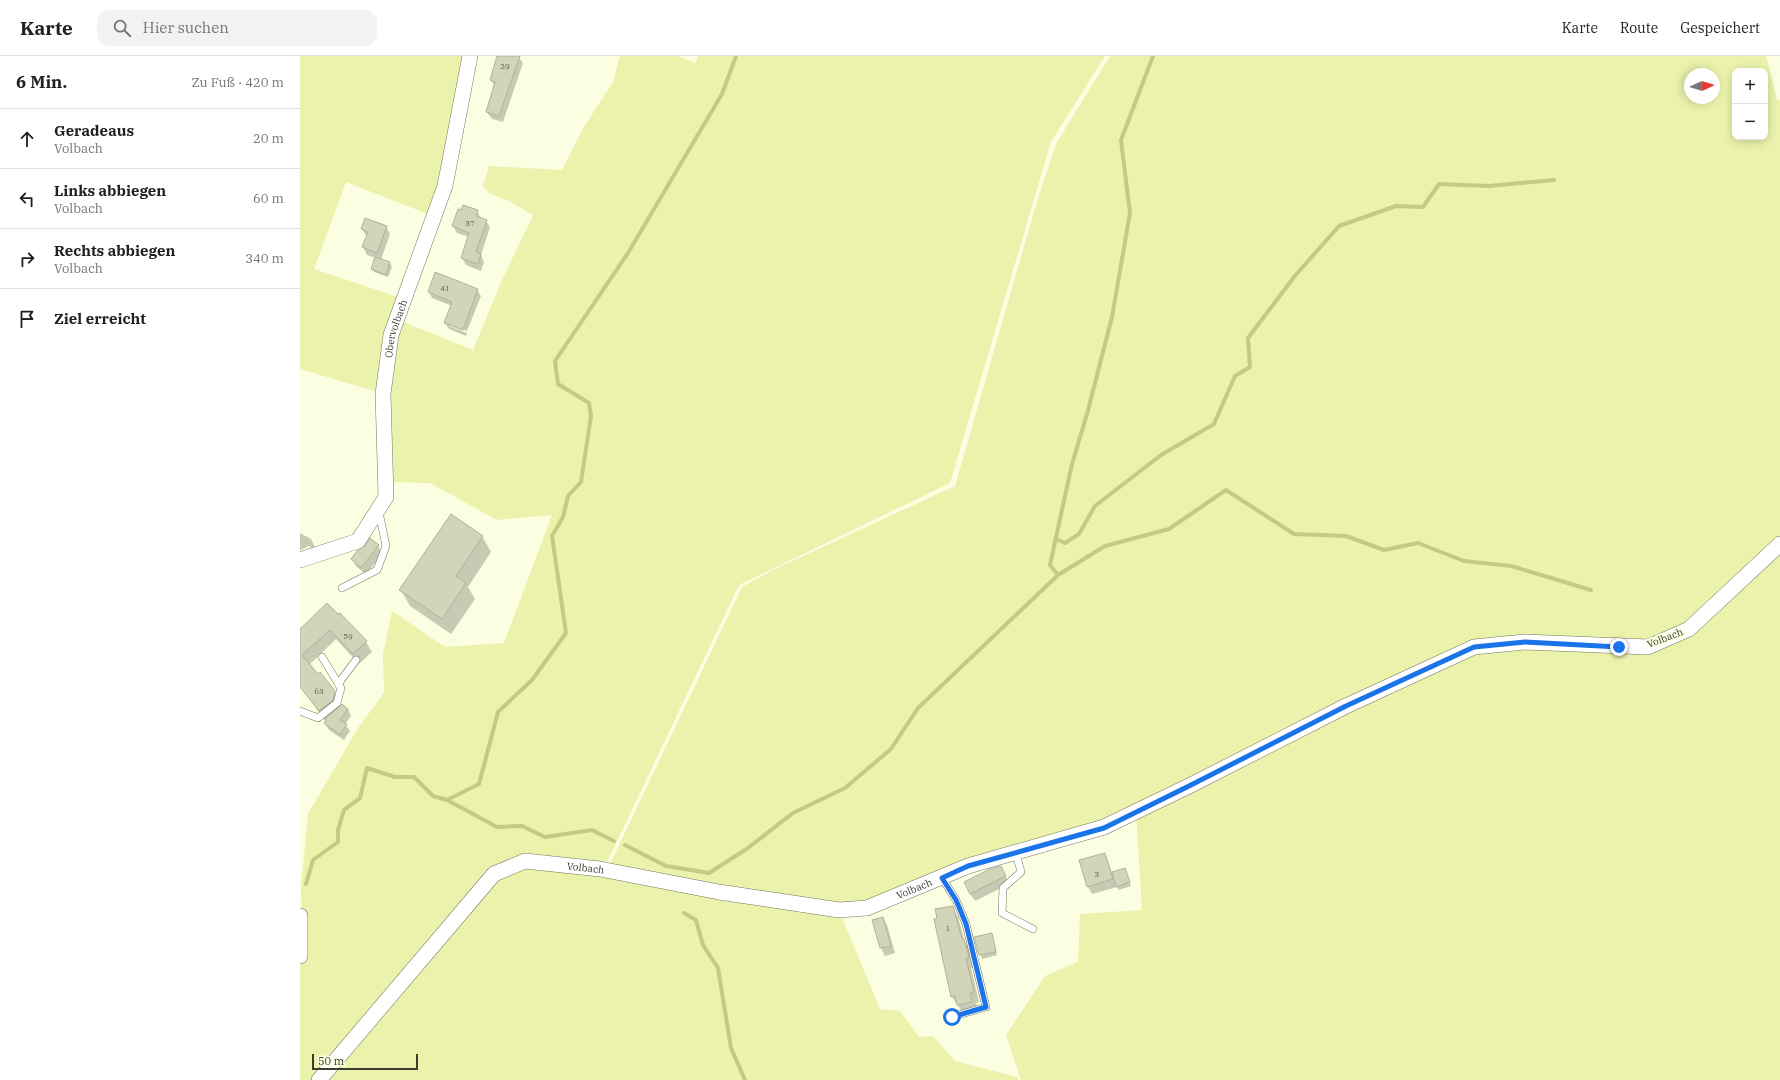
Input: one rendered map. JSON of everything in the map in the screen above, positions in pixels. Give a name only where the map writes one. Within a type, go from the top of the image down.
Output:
[{"type":"street","name":"Obervolbach","points":[[300,560],[358,541],[386,497],[383,394],[391,335],[445,186],[470,56]]},
{"type":"street","name":"Volbach","points":[[319,1080],[494,874],[525,861],[600,869],[712,891],[839,910],[867,908],[968,866],[1104,828],[1346,706],[1474,647],[1525,642],[1648,647],[1689,629],[1780,544]]},
{"type":"street","points":[[300,916],[300,956]]},
{"type":"lane","points":[[342,588],[377,570],[386,546],[378,509]]},
{"type":"lane","points":[[300,712],[318,718],[338,703],[341,688],[322,658]]},
{"type":"lane","points":[[339,685],[356,660]]},
{"type":"lane","points":[[1016,853],[1021,872],[1003,888],[1002,912],[1033,929]]},
{"type":"lane","name":"Volbach","points":[[942,878],[956,900],[966,924],[986,1007],[952,1017]]},
{"type":"green space","points":[[300,56],[467,56],[433,216],[346,182],[314,269],[401,298],[381,393],[300,369]]},
{"type":"green space","points":[[620,56],[677,56],[696,63],[698,56],[1105,56],[1051,142],[950,483],[739,585],[608,860],[599,868],[525,858],[491,872],[315,1080],[300,1080],[300,967],[303,956],[301,888],[308,814],[358,728],[384,693],[383,654],[392,611],[445,647],[504,643],[552,515],[497,520],[430,483],[389,482],[386,395],[401,321],[473,350],[502,280],[533,215],[507,200],[490,194],[483,186],[489,166],[562,170],[584,127],[613,82]]},
{"type":"green space","points":[[1110,56],[1766,56],[1777,99],[1780,100],[1780,542],[1684,626],[1646,644],[1470,644],[1104,824],[865,905],[839,905],[603,869],[611,862],[742,587],[775,569],[955,486],[1038,198],[1056,144]]},
{"type":"green space","points":[[1780,547],[1780,1080],[1021,1080],[1006,1035],[1045,976],[1078,962],[1080,914],[1142,910],[1136,813],[1474,649],[1619,650],[1691,630]]},
{"type":"green space","points":[[526,863],[840,913],[880,1009],[900,1011],[919,1037],[933,1036],[955,1061],[1017,1077],[1018,1080],[321,1080],[495,876]]},
{"type":"building","points":[[497,56],[520,56],[499,116],[486,112],[495,82],[490,80]]},
{"type":"building","points":[[463,205],[478,210],[476,216],[487,220],[476,252],[481,254],[478,264],[461,258],[469,233],[452,226],[458,209],[461,210]]},
{"type":"building","points":[[365,218],[387,226],[377,253],[362,247],[368,232],[361,229]]},
{"type":"building","points":[[375,257],[390,262],[386,275],[371,269]]},
{"type":"building","points":[[435,272],[478,289],[463,330],[444,323],[452,302],[428,292]]},
{"type":"building","points":[[451,514],[483,536],[456,576],[466,583],[442,619],[399,590]]},
{"type":"building","points":[[370,538],[379,545],[361,568],[351,559],[357,551],[365,546]]},
{"type":"building","points":[[327,603],[338,614],[340,613],[367,641],[353,654],[330,630],[302,655],[318,674],[320,672],[335,691],[333,700],[319,711],[300,687],[300,629]]},
{"type":"building","points":[[342,704],[348,709],[340,720],[347,724],[340,735],[324,723],[326,720],[325,719]]},
{"type":"building","points":[[1105,853],[1113,879],[1087,887],[1079,860]]},
{"type":"building","points":[[1001,866],[1006,876],[970,894],[964,882],[990,869]]},
{"type":"building","points":[[1125,868],[1130,882],[1116,887],[1112,872]]},
{"type":"building","points":[[953,906],[962,939],[964,939],[969,957],[966,958],[974,992],[970,993],[972,1002],[957,1005],[955,996],[951,997],[934,919],[937,918],[935,909]]},
{"type":"building","points":[[883,917],[891,946],[880,948],[872,920]]},
{"type":"building","points":[[992,933],[996,952],[979,955],[974,937]]},
{"type":"waterway","points":[[447,800],[479,784],[498,712],[532,680],[566,633],[552,536],[563,517],[568,496],[581,482],[591,416],[589,403],[558,384],[555,361],[628,253],[722,94],[736,56]]},
{"type":"waterway","points":[[1058,575],[1050,565],[1072,464],[1087,414],[1112,317],[1130,213],[1121,140],[1153,56]]},
{"type":"waterway","points":[[1056,539],[1065,543],[1079,534],[1095,506],[1161,455],[1214,424],[1235,376],[1250,367],[1248,338],[1294,277],[1339,226],[1396,206],[1423,207],[1439,184],[1489,186],[1554,180]]},
{"type":"waterway","points":[[625,845],[666,866],[709,873],[748,848],[793,813],[845,788],[891,749],[918,708],[1058,575],[1105,546],[1169,529],[1226,490],[1294,534],[1346,536],[1384,550],[1418,543],[1464,561],[1511,566],[1591,590]]},
{"type":"waterway","points":[[306,884],[313,860],[338,842],[338,830],[344,810],[360,798],[367,768],[395,777],[414,777],[433,796],[447,800],[497,827],[522,826],[545,837],[592,830],[614,841]]},
{"type":"waterway","points":[[684,913],[696,920],[703,945],[718,968],[731,1048],[745,1080]]},
{"type":"route","points":[[952,1017],[986,1007],[966,924],[956,900],[942,878],[968,866],[1104,828],[1346,706],[1474,647],[1525,642],[1619,647]]}]
